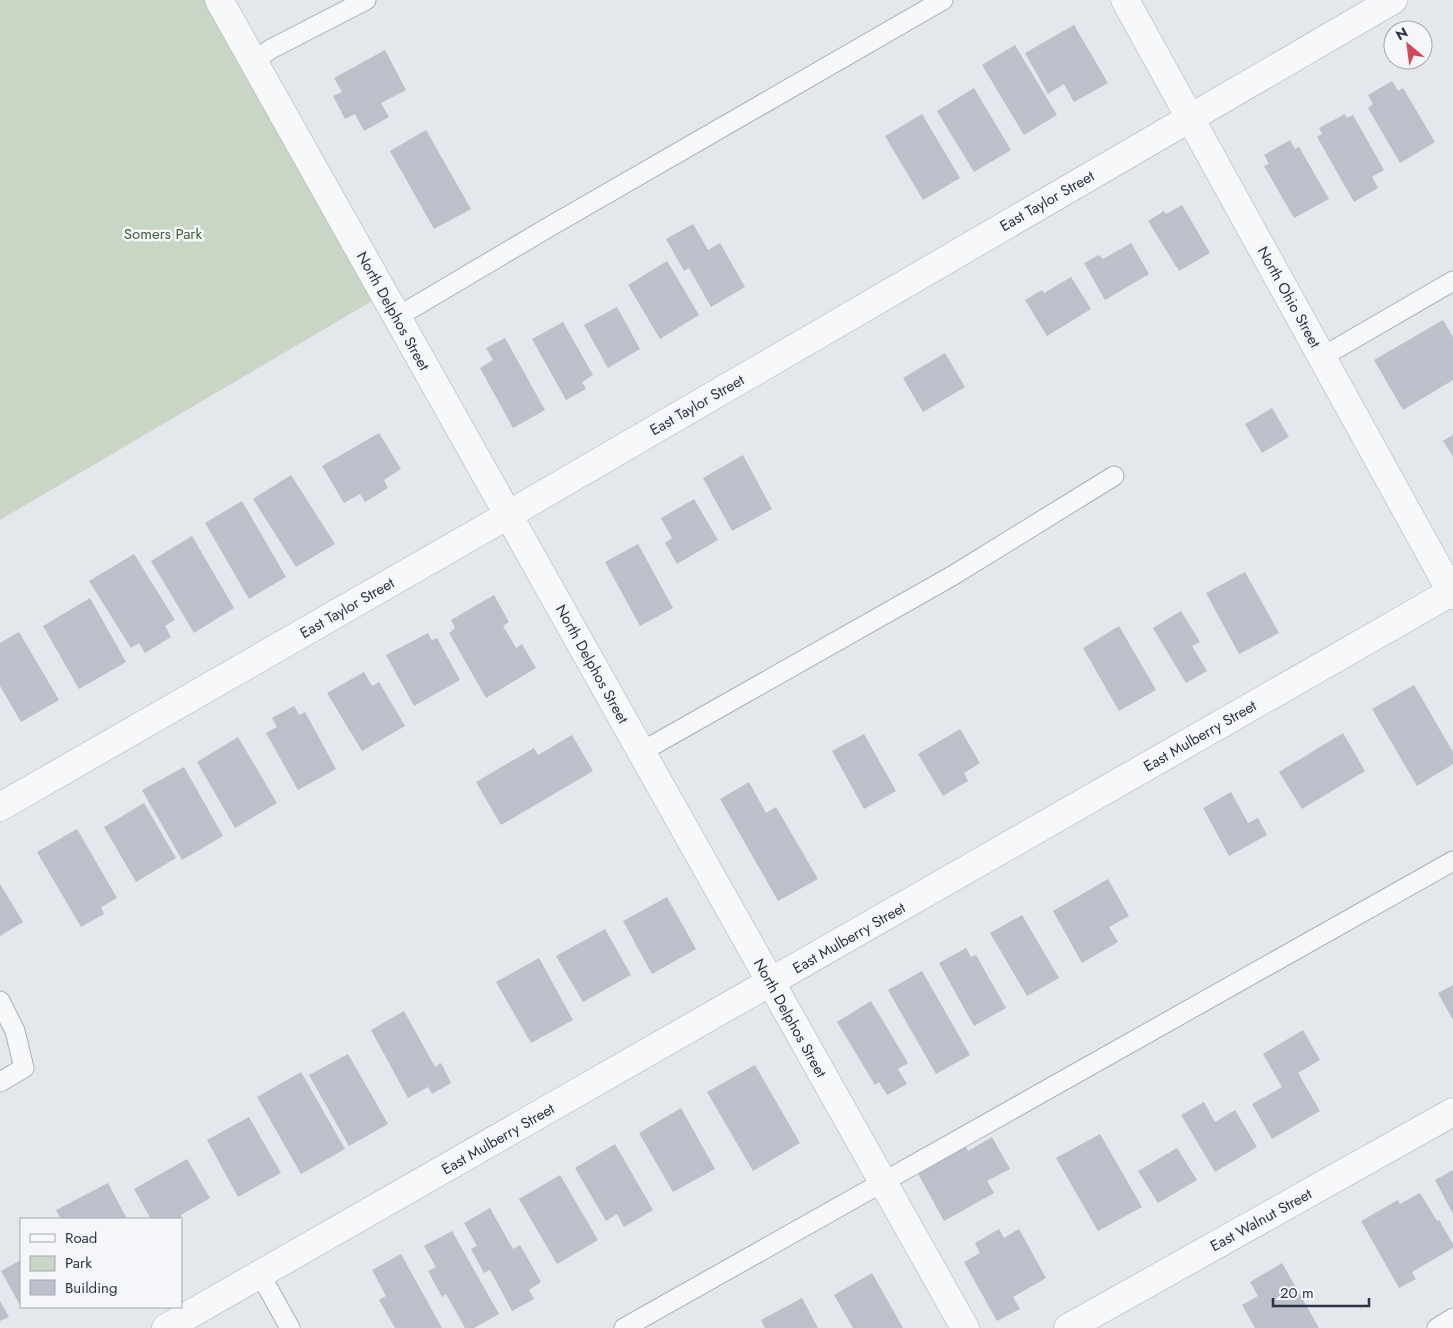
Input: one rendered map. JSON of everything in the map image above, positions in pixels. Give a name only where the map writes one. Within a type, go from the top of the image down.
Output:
[{"type":"street","name":"North Delphos Street","points":[[219,0],[770,984],[965,1328]]},
{"type":"street","name":"North Ohio Street","points":[[1125,0],[1452,592]]},
{"type":"street","name":"East Taylor Street","points":[[0,807],[508,515],[1393,0]]},
{"type":"street","name":"East Mulberry Street","points":[[166,1328],[1452,592]]},
{"type":"street","name":"East Walnut Street","points":[[1068,1328],[1453,1112]]},
{"type":"lane","points":[[253,61],[271,49],[366,0]]},
{"type":"lane","points":[[397,317],[549,227],[944,0]]},
{"type":"lane","points":[[1322,357],[1453,281]]},
{"type":"lane","points":[[641,752],[952,576],[1114,476]]},
{"type":"lane","points":[[624,1328],[881,1181],[1453,861]]},
{"type":"lane","points":[[0,1001],[16,1031],[24,1068],[0,1082]]},
{"type":"lane","points":[[260,1274],[290,1328]]},
{"type":"lane","points":[[1437,1328],[1453,1318]]},
{"type":"green space","name":"Somers Park","points":[[0,0],[219,0],[384,294],[0,520]]},
{"type":"building","points":[[1074,25],[1108,83],[1074,102],[1064,84],[1048,94],[1025,53]]},
{"type":"building","points":[[1015,45],[1057,115],[1024,135],[982,65]]},
{"type":"building","points":[[385,50],[406,90],[381,103],[389,117],[364,131],[355,114],[345,119],[333,96],[342,92],[334,78]]},
{"type":"building","points":[[1392,81],[1398,91],[1403,88],[1435,142],[1400,163],[1368,108],[1373,104],[1368,95]]},
{"type":"building","points":[[974,88],[1011,150],[974,172],[937,111]]},
{"type":"building","points":[[922,114],[960,178],[923,200],[885,136]]},
{"type":"building","points":[[1345,114],[1347,118],[1353,115],[1384,170],[1372,177],[1378,188],[1354,202],[1317,137],[1322,134],[1319,128]]},
{"type":"building","points":[[426,130],[471,209],[434,229],[390,151]]},
{"type":"building","points":[[1290,140],[1295,149],[1299,147],[1329,199],[1294,218],[1264,166],[1269,164],[1264,155]]},
{"type":"building","points":[[1182,205],[1210,253],[1179,271],[1148,221],[1164,211],[1166,214]]},
{"type":"building","points":[[693,224],[708,250],[720,243],[745,287],[711,307],[689,268],[684,271],[666,239]]},
{"type":"building","points":[[1131,243],[1149,274],[1105,300],[1084,263],[1099,255],[1103,259]]},
{"type":"building","points":[[667,261],[699,315],[660,339],[628,285]]},
{"type":"building","points":[[1071,277],[1091,309],[1047,336],[1025,300],[1042,290],[1044,293]]},
{"type":"building","points":[[617,307],[640,349],[608,368],[584,325]]},
{"type":"building","points":[[1443,320],[1453,337],[1453,380],[1403,410],[1374,360]]},
{"type":"building","points":[[563,322],[593,375],[582,382],[586,389],[566,400],[532,339]]},
{"type":"building","points":[[505,338],[545,410],[513,428],[480,368],[493,360],[486,348]]},
{"type":"building","points":[[945,353],[965,387],[923,412],[903,378]]},
{"type":"building","points":[[1272,408],[1289,437],[1262,453],[1245,424]]},
{"type":"building","points":[[379,433],[401,469],[384,480],[388,488],[365,502],[360,494],[344,503],[322,466]]},
{"type":"building","points":[[1453,435],[1453,457],[1443,441]]},
{"type":"building","points":[[743,455],[772,509],[732,531],[703,478]]},
{"type":"building","points":[[291,475],[335,544],[296,567],[253,499]]},
{"type":"building","points":[[694,499],[718,540],[677,564],[665,543],[672,538],[661,518]]},
{"type":"building","points":[[242,501],[286,577],[249,599],[205,523]]},
{"type":"building","points":[[192,536],[234,608],[194,633],[151,561]]},
{"type":"building","points":[[638,544],[673,608],[640,626],[605,562]]},
{"type":"building","points":[[134,554],[175,620],[165,626],[171,637],[145,653],[139,643],[131,648],[89,581]]},
{"type":"building","points":[[1245,572],[1279,633],[1239,654],[1206,593]]},
{"type":"building","points":[[494,595],[509,622],[503,626],[516,648],[522,644],[536,668],[486,698],[449,633],[455,628],[451,620]]},
{"type":"building","points":[[90,598],[126,662],[79,689],[43,626]]},
{"type":"building","points":[[1181,611],[1200,642],[1192,646],[1207,671],[1186,683],[1153,628]]},
{"type":"building","points":[[1119,626],[1156,690],[1119,711],[1083,648]]},
{"type":"building","points":[[19,632],[59,700],[21,722],[0,686],[0,643]]},
{"type":"building","points":[[428,633],[432,640],[437,638],[460,680],[414,706],[386,655]]},
{"type":"building","points":[[364,672],[372,686],[379,682],[405,726],[362,751],[327,693]]},
{"type":"building","points":[[1414,685],[1453,752],[1453,764],[1417,786],[1372,709]]},
{"type":"building","points":[[294,706],[299,715],[305,712],[336,769],[298,790],[266,733],[277,727],[272,718]]},
{"type":"building","points":[[960,729],[980,763],[964,773],[968,781],[943,796],[918,754]]},
{"type":"building","points":[[1343,733],[1365,771],[1302,809],[1279,772]]},
{"type":"building","points":[[864,734],[896,791],[864,809],[832,751]]},
{"type":"building","points":[[572,735],[593,771],[501,825],[476,782],[534,748],[538,755]]},
{"type":"building","points":[[238,737],[277,803],[235,828],[197,762]]},
{"type":"building","points":[[184,767],[223,836],[182,860],[142,790]]},
{"type":"building","points":[[749,782],[766,813],[776,807],[818,879],[778,901],[720,799]]},
{"type":"building","points":[[1231,792],[1248,823],[1258,818],[1267,835],[1229,856],[1203,808]]},
{"type":"building","points":[[144,803],[176,858],[136,882],[104,827]]},
{"type":"building","points":[[77,829],[117,898],[101,907],[104,914],[81,927],[37,852]]},
{"type":"building","points":[[1108,879],[1129,916],[1109,927],[1118,942],[1082,963],[1053,911]]},
{"type":"building","points":[[0,884],[23,922],[0,936]]},
{"type":"building","points":[[667,897],[696,949],[652,974],[623,921]]},
{"type":"building","points":[[1022,915],[1059,978],[1027,996],[990,933]]},
{"type":"building","points":[[605,929],[631,975],[583,1002],[556,956]]},
{"type":"building","points":[[966,948],[971,957],[976,955],[1006,1008],[974,1026],[939,963]]},
{"type":"building","points":[[539,958],[573,1020],[531,1043],[496,982]]},
{"type":"building","points":[[922,971],[970,1055],[936,1074],[888,990]]},
{"type":"building","points":[[1453,985],[1453,1020],[1438,993]]},
{"type":"building","points":[[871,1001],[908,1063],[898,1069],[907,1084],[887,1095],[879,1082],[875,1085],[837,1022]]},
{"type":"building","points":[[404,1011],[435,1067],[441,1063],[451,1083],[432,1094],[428,1087],[408,1098],[371,1030]]},
{"type":"building","points":[[1303,1030],[1320,1060],[1298,1073],[1320,1111],[1272,1139],[1252,1104],[1282,1087],[1263,1054]]},
{"type":"building","points":[[348,1054],[388,1124],[349,1146],[309,1075]]},
{"type":"building","points":[[755,1065],[800,1143],[753,1171],[707,1092]]},
{"type":"building","points":[[301,1072],[345,1149],[301,1174],[257,1097]]},
{"type":"building","points":[[1204,1102],[1215,1122],[1235,1110],[1257,1147],[1215,1172],[1181,1115]]},
{"type":"building","points":[[681,1108],[715,1169],[673,1192],[639,1133]]},
{"type":"building","points":[[249,1117],[281,1173],[238,1197],[207,1140]]},
{"type":"building","points":[[1100,1134],[1142,1207],[1098,1231],[1056,1158]]},
{"type":"building","points":[[992,1137],[1010,1169],[987,1181],[994,1193],[944,1221],[916,1170],[964,1144],[968,1151]]},
{"type":"building","points":[[615,1144],[653,1210],[624,1227],[617,1214],[606,1221],[575,1168]]},
{"type":"building","points":[[1177,1148],[1197,1180],[1158,1203],[1138,1171]]},
{"type":"building","points":[[187,1159],[210,1198],[181,1215],[181,1218],[150,1218],[134,1189]]},
{"type":"building","points":[[1453,1170],[1453,1214],[1435,1180]]},
{"type":"building","points":[[560,1175],[598,1240],[557,1264],[519,1199]]},
{"type":"building","points":[[108,1183],[126,1218],[60,1218],[56,1210]]},
{"type":"building","points":[[1420,1193],[1437,1221],[1439,1220],[1453,1244],[1453,1248],[1412,1272],[1416,1279],[1399,1288],[1361,1221],[1398,1200],[1400,1204]]},
{"type":"building","points":[[490,1208],[513,1249],[520,1245],[541,1282],[529,1290],[534,1299],[512,1311],[490,1270],[484,1273],[471,1249],[477,1246],[464,1223]]},
{"type":"building","points":[[999,1229],[1004,1238],[1019,1229],[1046,1278],[1013,1297],[1020,1309],[997,1321],[964,1262],[980,1253],[975,1243]]},
{"type":"building","points":[[452,1231],[499,1314],[474,1328],[465,1328],[446,1294],[442,1297],[428,1271],[436,1267],[424,1246]]},
{"type":"building","points":[[401,1254],[442,1328],[395,1328],[379,1300],[386,1296],[372,1270]]},
{"type":"building","points":[[20,1261],[20,1305],[1,1271]]},
{"type":"building","points":[[1282,1263],[1319,1328],[1255,1328],[1242,1305],[1258,1296],[1250,1282]]},
{"type":"building","points":[[872,1273],[903,1328],[853,1328],[834,1295]]},
{"type":"building","points":[[802,1298],[818,1328],[765,1328],[761,1320]]},
{"type":"building","points":[[0,1301],[9,1317],[0,1321]]}]
